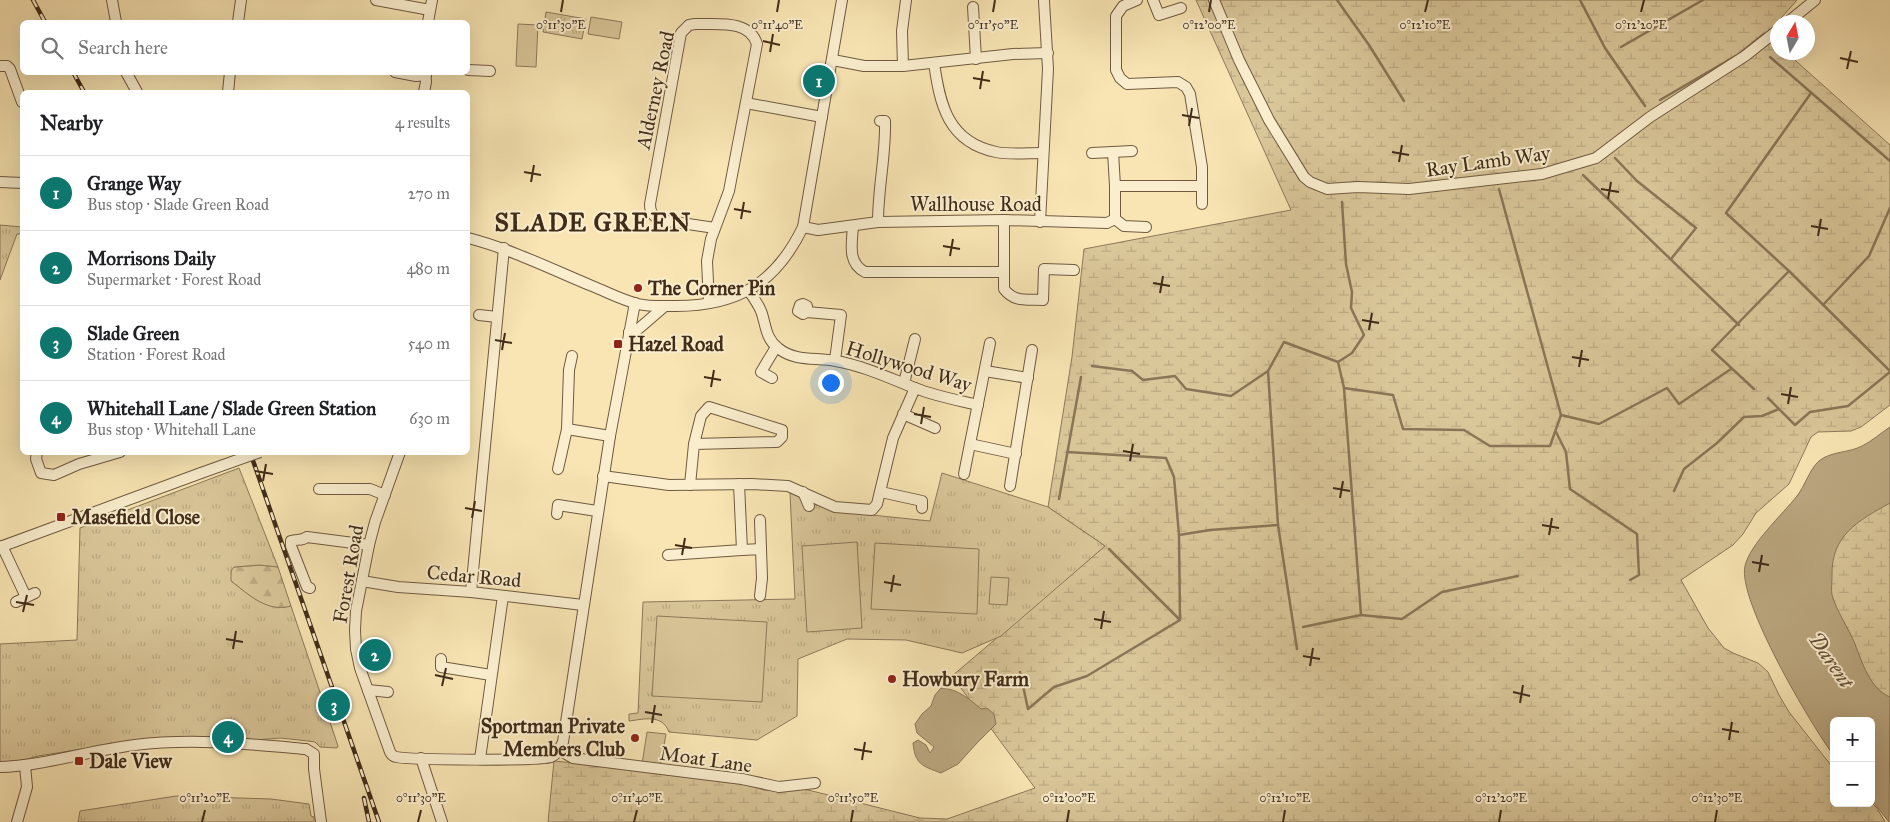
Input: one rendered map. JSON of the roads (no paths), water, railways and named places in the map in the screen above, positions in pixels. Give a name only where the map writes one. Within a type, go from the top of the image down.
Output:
[{"type":"street","points":[[112,0],[116,20]]},
{"type":"street","points":[[238,20],[241,0]]},
{"type":"street","points":[[376,0],[431,5],[428,20]]},
{"type":"street","points":[[470,239],[504,248],[635,303],[648,306],[691,306],[734,297],[750,291],[781,265],[788,256],[803,227],[842,0]]},
{"type":"street","points":[[903,66],[902,31],[906,0]]},
{"type":"street","points":[[1137,0],[1122,6],[1116,16],[1116,70],[1120,78],[1127,84],[1178,82],[1186,87],[1190,94],[1202,167],[1202,204]]},
{"type":"street","points":[[1153,0],[1159,15],[1181,8]]},
{"type":"street","name":"Ray Lamb Way","points":[[1214,0],[1238,60],[1269,120],[1304,177],[1310,182],[1327,188],[1425,188],[1542,174],[1596,158],[1650,116],[1745,56],[1770,36]]},
{"type":"street","points":[[1040,222],[1048,53],[1044,1]]},
{"type":"street","points":[[1797,15],[1812,3]]},
{"type":"street","points":[[974,7],[976,59]]},
{"type":"street","name":"Alderney Road","points":[[709,303],[707,261],[715,228],[729,191],[757,44],[748,30],[741,26],[696,24],[684,28],[679,43],[650,212],[654,217],[661,220],[715,228]]},
{"type":"street","points":[[833,60],[864,66],[903,66],[1012,54],[1048,53]]},
{"type":"street","points":[[934,63],[943,110],[952,126],[962,136],[984,149],[998,152],[1042,153]]},
{"type":"street","points":[[0,66],[7,66],[10,69],[20,96]]},
{"type":"street","points":[[470,70],[490,71]]},
{"type":"street","points":[[128,75],[136,90]]},
{"type":"street","points":[[228,90],[230,75]]},
{"type":"street","points":[[424,90],[426,75]]},
{"type":"street","points":[[746,103],[822,117]]},
{"type":"street","points":[[878,222],[879,189],[886,142],[886,121]]},
{"type":"street","points":[[1092,153],[1132,151]]},
{"type":"street","points":[[1113,152],[1116,219]]},
{"type":"street","points":[[0,182],[20,183]]},
{"type":"street","points":[[1115,186],[1202,186]]},
{"type":"street","name":"Wallhouse Road","points":[[803,227],[818,230],[878,222],[1004,220],[1107,224],[1116,219],[1124,226],[1146,227]]},
{"type":"street","points":[[1004,220],[1004,289],[1010,296],[1018,299],[1043,300],[1044,269],[1074,270]]},
{"type":"street","points":[[853,226],[852,255],[854,263],[865,272],[1004,272]]},
{"type":"street","points":[[471,592],[504,248]]},
{"type":"street","points":[[750,291],[761,310],[764,328],[776,347],[758,370],[772,378]]},
{"type":"street","points":[[442,822],[421,758],[547,758],[559,750],[562,742],[603,476],[635,303]]},
{"type":"street","points":[[629,332],[636,331],[665,306]]},
{"type":"street","points":[[807,312],[844,315],[835,360]]},
{"type":"street","points":[[479,315],[496,317]]},
{"type":"street","points":[[904,383],[914,339]]},
{"type":"street","name":"Hollywood Way","points":[[964,474],[990,343]]},
{"type":"street","name":"Hollywood Way","points":[[776,347],[795,357],[835,360],[869,369],[915,388],[978,405]]},
{"type":"street","points":[[1010,486],[1032,350]]},
{"type":"street","points":[[558,469],[567,429],[569,370],[572,356]]},
{"type":"street","name":"Hollywood Way","points":[[985,371],[1028,378]]},
{"type":"street","points":[[603,476],[669,485],[739,484],[788,486],[835,507],[874,509],[877,506],[889,450],[915,388]]},
{"type":"street","points":[[690,485],[694,444],[700,416],[709,407],[782,430],[782,437],[777,442],[694,444]]},
{"type":"street","points":[[903,414],[935,428]]},
{"type":"street","points":[[567,429],[610,436]]},
{"type":"street","points":[[970,444],[1016,454]]},
{"type":"street","points":[[37,455],[36,459],[41,473],[54,475],[79,464],[110,455]]},
{"type":"street","points":[[16,602],[30,595],[1,547],[252,455]]},
{"type":"street","name":"Forest Road","points":[[399,455],[375,522],[369,545],[356,611],[356,649],[390,752],[397,757],[421,758]]},
{"type":"street","points":[[739,484],[742,550]]},
{"type":"street","points":[[319,489],[370,489],[385,494]]},
{"type":"street","points":[[803,492],[809,506]]},
{"type":"street","points":[[880,492],[922,501],[922,508]]},
{"type":"street","points":[[557,514],[558,505],[598,511]]},
{"type":"street","points":[[760,520],[762,578],[760,596]]},
{"type":"street","points":[[310,588],[307,587],[291,542],[308,537],[369,545]]},
{"type":"street","points":[[668,555],[761,549]]},
{"type":"street","name":"Cedar Road","points":[[362,581],[398,587],[471,592],[583,605]]},
{"type":"street","points":[[480,759],[503,596]]},
{"type":"street","points":[[441,666],[491,675]]},
{"type":"street","points":[[368,690],[388,692]]},
{"type":"street","points":[[0,768],[90,752],[163,742],[190,741],[306,749],[314,754],[321,822]]},
{"type":"street","name":"Moat Lane","points":[[559,750],[572,758],[742,779],[779,787],[815,783]]},
{"type":"street","points":[[18,822],[27,786],[25,765]]},
{"type":"water","name":"Darent","points":[[1890,427],[1890,503],[1857,523],[1841,540],[1833,562],[1832,595],[1864,667],[1877,688],[1890,697],[1889,822],[1875,804],[1875,717],[1830,717],[1830,750],[1809,718],[1764,633],[1752,606],[1746,583],[1745,566],[1753,548],[1797,496],[1812,469],[1819,461],[1829,455],[1862,446]]},
{"type":"water","points":[[941,688],[958,692],[981,709],[987,708],[994,714],[996,724],[958,764],[941,773],[924,766],[918,760],[913,743],[918,740],[926,745],[930,753],[934,747],[917,733],[915,724],[931,706],[935,695]]},
{"type":"waterway","points":[[1337,0],[1369,45],[1404,101]]},
{"type":"waterway","points":[[1580,0],[1605,48],[1645,106]]},
{"type":"waterway","points":[[1621,47],[1703,0]]},
{"type":"waterway","points":[[1660,100],[1739,54],[1764,34]]},
{"type":"waterway","points":[[1773,60],[1890,161]]},
{"type":"waterway","points":[[1811,93],[1726,213],[1789,271],[1890,371]]},
{"type":"waterway","points":[[1615,158],[1637,181],[1696,228],[1671,259]]},
{"type":"waterway","points":[[1583,175],[1739,325]]},
{"type":"waterway","points":[[1344,388],[1393,395],[1403,429],[1464,430],[1490,446],[1550,446],[1561,415],[1499,189]]},
{"type":"waterway","points":[[1092,366],[1132,371],[1143,380],[1175,376],[1186,389],[1231,396],[1268,371],[1284,342],[1338,362],[1352,353],[1364,335],[1351,308],[1352,292],[1346,264],[1342,202]]},
{"type":"waterway","points":[[1823,305],[1869,256],[1890,208]]},
{"type":"waterway","points":[[1754,389],[1712,350],[1789,271]]},
{"type":"waterway","points":[[1338,362],[1344,388],[1361,615]]},
{"type":"waterway","points":[[1561,415],[1599,424],[1667,388],[1679,404],[1731,369]]},
{"type":"waterway","points":[[1268,371],[1278,525],[1297,649]]},
{"type":"waterway","points":[[1768,398],[1795,425],[1810,412],[1848,406],[1890,372]]},
{"type":"waterway","points":[[1059,499],[1081,377]]},
{"type":"waterway","points":[[1674,491],[1684,469],[1717,443],[1744,417],[1762,416],[1779,409]]},
{"type":"waterway","points":[[1556,432],[1566,452],[1570,489],[1637,534],[1639,575],[1630,580]]},
{"type":"waterway","points":[[1020,672],[1028,709],[1054,687],[1087,676],[1180,620],[1179,535],[1174,477],[1166,458],[1067,452]]},
{"type":"waterway","points":[[1179,535],[1210,530],[1278,525]]},
{"type":"waterway","points":[[1109,549],[1179,619]]},
{"type":"waterway","points":[[1303,627],[1361,615],[1402,619],[1442,592],[1518,576]]},
{"type":"railway","points":[[33,0],[44,20]]},
{"type":"railway","points":[[75,75],[83,90]]},
{"type":"railway","points":[[251,455],[379,822]]},
{"type":"railway","points":[[364,798],[369,822]]},
{"type":"place","name":"Grange Way","points":[[819,81]]},
{"type":"place","name":"The Corner Pin","points":[[638,288]]},
{"type":"place","name":"Hazel Road","points":[[618,344]]},
{"type":"place","name":"Masefield Close","points":[[61,517]]},
{"type":"place","name":"Morrisons Daily","points":[[375,655]]},
{"type":"place","name":"Howbury Farm","points":[[892,679]]},
{"type":"place","name":"Slade Green","points":[[334,705]]},
{"type":"place","name":"Whitehall Lane / Slade Green Station","points":[[228,737]]},
{"type":"place","name":"Sportman Private Members Club","points":[[635,738]]},
{"type":"place","name":"Dale View","points":[[79,761]]},
{"type":"district","name":"SLADE GREEN","points":[[593,222]]}]
